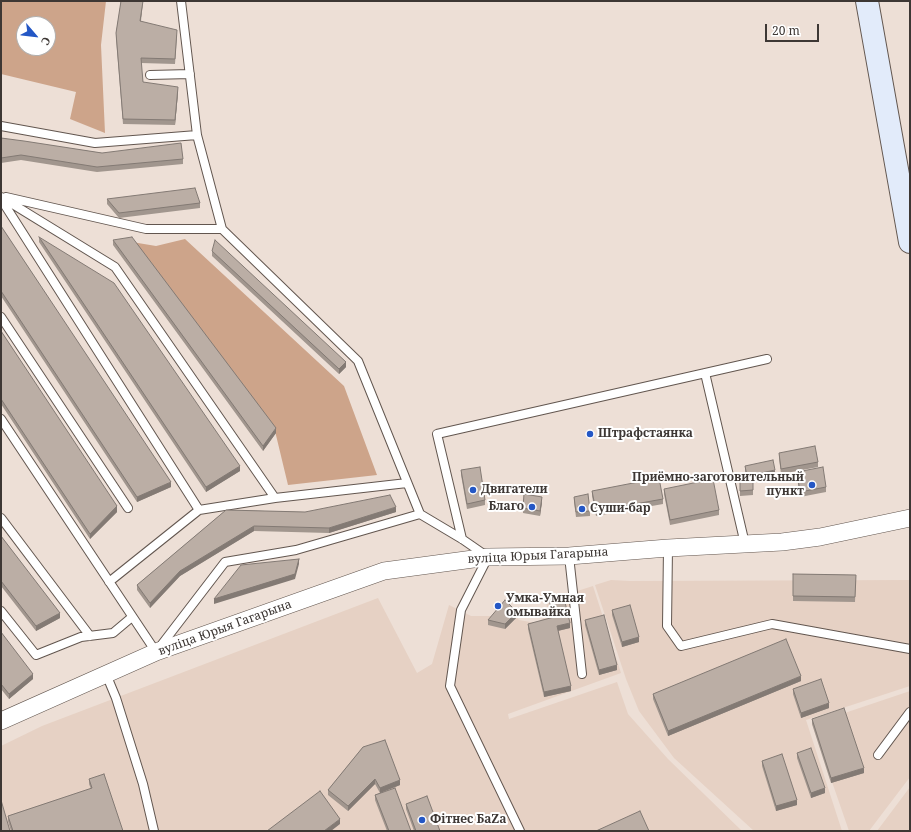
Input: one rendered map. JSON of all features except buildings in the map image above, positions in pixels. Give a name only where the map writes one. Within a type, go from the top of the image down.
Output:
[{"type":"main road","points":[[867,1],[905,185],[910,242]]},
{"type":"street","name":"вуліца Юрыя Гагарына","points":[[1,721],[156,652],[384,571],[488,557],[569,556],[668,548],[782,542],[820,537],[910,518]]},
{"type":"lane","points":[[181,1],[197,135],[222,229],[358,361],[420,514],[462,539],[488,557],[461,610],[450,686],[520,831]]},
{"type":"lane","points":[[150,75],[190,74]]},
{"type":"lane","points":[[1,126],[95,143],[197,135]]},
{"type":"lane","points":[[1,198],[146,229],[222,229]]},
{"type":"lane","points":[[1,198],[115,267],[276,498]]},
{"type":"lane","points":[[1,198],[199,510]]},
{"type":"lane","points":[[1,317],[128,508]]},
{"type":"lane","points":[[462,539],[437,434],[766,359]]},
{"type":"lane","points":[[705,373],[745,544]]},
{"type":"lane","points":[[1,419],[156,652],[224,562],[296,550],[420,514]]},
{"type":"lane","points":[[109,582],[199,510],[276,498],[407,483]]},
{"type":"lane","points":[[1,518],[90,636]]},
{"type":"lane","points":[[668,548],[667,626],[680,646],[772,624],[910,649]]},
{"type":"lane","points":[[569,556],[582,674]]},
{"type":"lane","points":[[1,611],[36,655],[81,637],[113,633],[132,617]]},
{"type":"lane","points":[[106,674],[116,698],[141,777],[154,831]]},
{"type":"lane","points":[[878,756],[910,712]]},
{"type":"shaded area","points":[[1,1],[106,1],[101,45],[105,133],[70,119],[76,92],[1,74]]},
{"type":"shaded area","points":[[185,239],[344,386],[377,475],[288,485],[275,431],[132,242],[156,246]]},
{"type":"shaded area","points":[[611,580],[910,580],[910,686],[806,720],[842,831],[754,831],[674,758],[639,711],[626,679],[595,585]]},
{"type":"shaded area","points":[[593,586],[621,673],[508,714],[509,719],[617,682],[628,714],[668,759],[742,831],[1,831],[1,746],[42,726],[378,598],[417,673],[432,664],[449,605],[471,616],[495,616],[505,605],[519,620],[536,623],[548,615],[546,601]]},
{"type":"shaded area","points":[[910,691],[910,777],[869,831],[849,831],[812,724]]},
{"type":"shaded area","points":[[910,787],[910,831],[877,831]]},
{"type":"place","name":"Штрафстаянка","points":[[590,434]]},
{"type":"place","name":"Приёмно-заготовительный пункт","points":[[812,485]]},
{"type":"place","name":"Двигатели","points":[[473,490]]},
{"type":"place","name":"Благо","points":[[532,507]]},
{"type":"place","name":"Суши-бар","points":[[582,509]]},
{"type":"place","name":"Умка-Умная омывайка","points":[[498,606]]},
{"type":"place","name":"Фітнес БаZa","points":[[422,820]]}]
